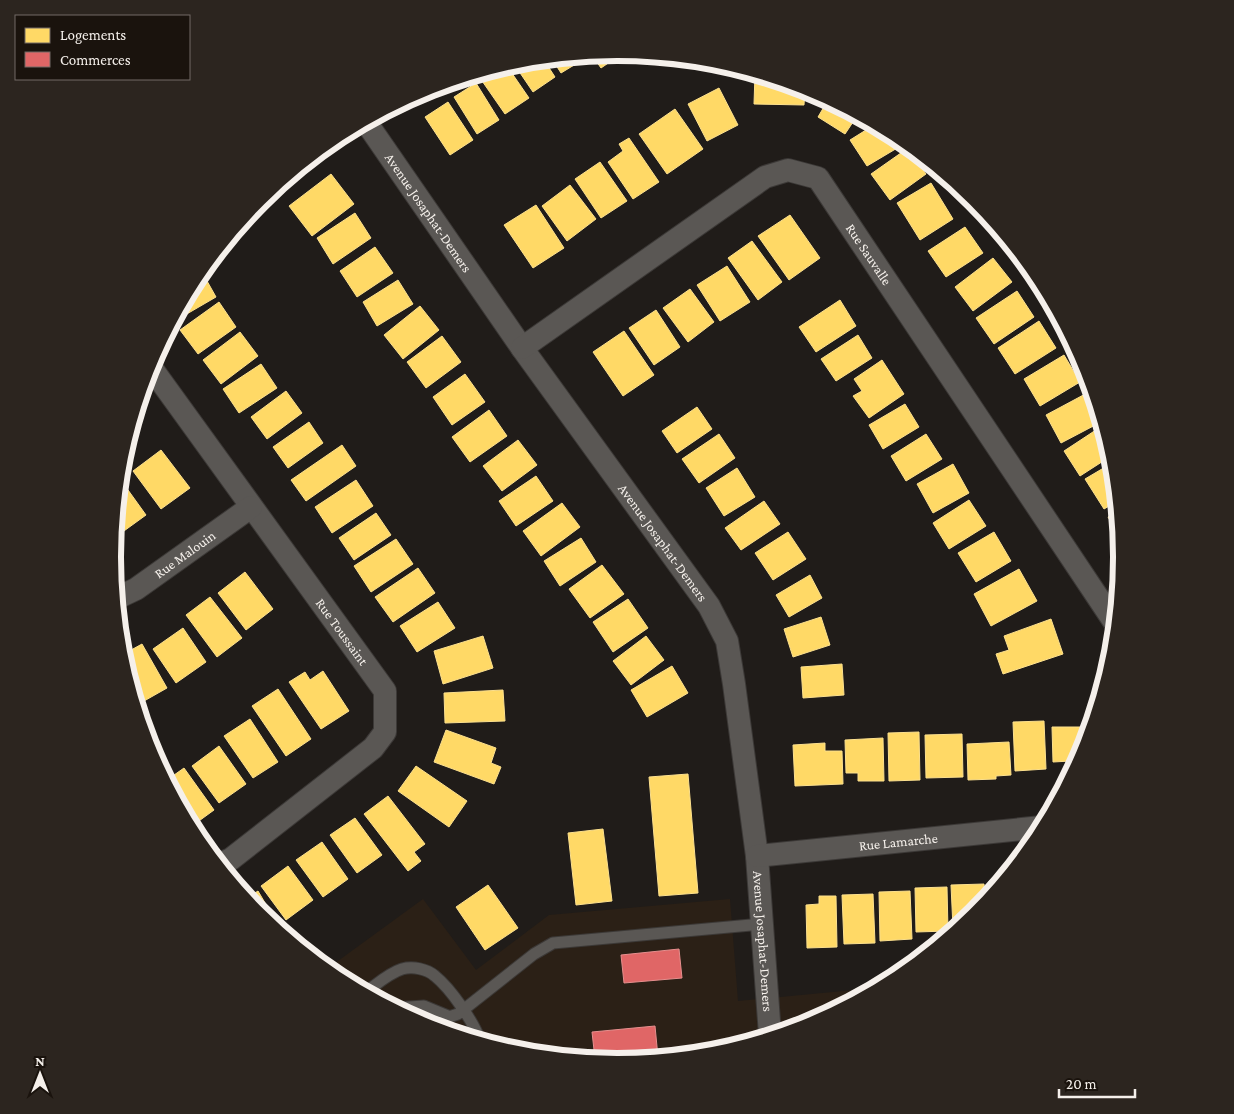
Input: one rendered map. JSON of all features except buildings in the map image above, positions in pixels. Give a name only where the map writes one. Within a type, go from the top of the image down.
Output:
[{"type":"street","name":"Avenue Josaphat-Demers","points":[[370,128],[522,348],[710,606],[727,641],[757,856],[770,1028]]},
{"type":"street","name":"Rue Sauvalle","points":[[522,348],[765,177],[788,170],[818,178],[1110,615]]},
{"type":"street","name":"Rue Toussaint","points":[[156,375],[385,691],[385,732],[373,748],[226,861]]},
{"type":"street","name":"Rue Malouin","points":[[123,595],[136,589],[251,507]]},
{"type":"street","name":"Rue Lamarche","points":[[757,856],[1031,829]]},
{"type":"lane","points":[[439,1019],[454,1016],[534,954],[553,943],[762,924]]},
{"type":"lane","points":[[372,988],[402,969],[416,968],[423,970],[436,976],[472,1021],[477,1032]]},
{"type":"lane","points":[[409,1007],[424,1006],[448,1016]]},
{"type":"shaded area","points":[[423,899],[476,970],[549,915],[730,899],[738,1001],[859,990],[807,1015],[745,1036],[682,1049],[617,1053],[585,1052],[552,1049],[520,1043],[458,1026],[398,1002],[334,964]]}]
